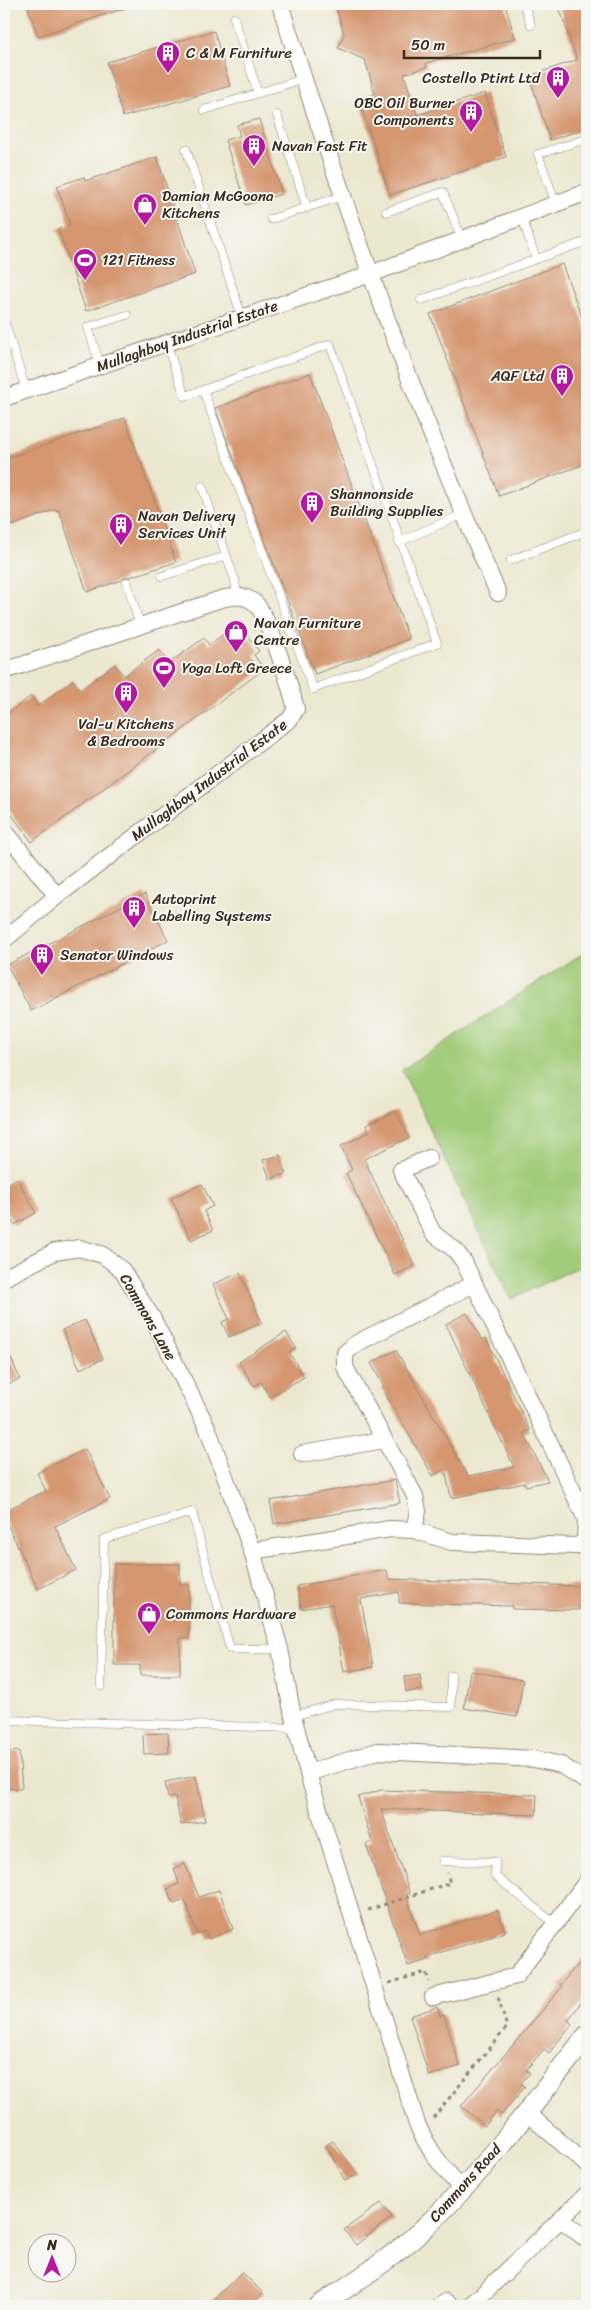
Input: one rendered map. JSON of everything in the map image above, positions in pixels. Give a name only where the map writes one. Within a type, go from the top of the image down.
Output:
[{"type":"street","points":[[280,4],[303,79],[370,274],[463,514],[498,592]]},
{"type":"street","name":"Mullaghboy Industrial Estate","points":[[4,398],[370,274],[587,192]]},
{"type":"street","points":[[4,671],[221,599],[236,596]]},
{"type":"street","name":"Mullaghboy Industrial Estate","points":[[4,940],[57,896],[290,719],[296,709],[292,691],[264,616],[256,604],[244,596],[236,596]]},
{"type":"street","points":[[4,830],[57,896]]},
{"type":"street","points":[[252,1551],[390,1529],[414,1530],[452,1542],[576,1546],[586,1543],[586,1519],[464,1262],[455,1250],[433,1233],[401,1170],[429,1158]]},
{"type":"street","name":"Commons Lane","points":[[4,1278],[54,1252],[79,1248],[102,1255],[122,1270],[153,1319],[207,1427],[252,1551],[280,1648],[295,1722],[308,1772],[417,2124],[426,2146],[437,2162],[462,2189]]},
{"type":"street","points":[[414,1530],[418,1511],[415,1496],[345,1367],[345,1354],[357,1343],[474,1284]]},
{"type":"street","points":[[302,1454],[384,1440]]},
{"type":"street","points":[[308,1772],[378,1751],[534,1759],[561,1765],[587,1782]]},
{"type":"street","points":[[433,1997],[516,1976],[587,1881]]},
{"type":"street","name":"Commons Road","points":[[319,2306],[357,2280],[419,2232],[462,2189],[587,2036]]},
{"type":"street","points":[[526,2112],[587,2165]]},
{"type":"street","points":[[470,2306],[587,2194]]},
{"type":"street","points":[[561,2219],[587,2240]]},
{"type":"street","points":[[440,2306],[446,2302],[451,2306]]},
{"type":"lane","points":[[524,4],[531,25]]},
{"type":"lane","points":[[234,18],[258,93]]},
{"type":"lane","points":[[204,110],[303,79]]},
{"type":"lane","points":[[277,114],[307,208]]},
{"type":"lane","points":[[556,204],[538,154],[587,139]]},
{"type":"lane","points":[[186,148],[242,317]]},
{"type":"lane","points":[[386,212],[443,192],[462,239]]},
{"type":"lane","points":[[271,219],[343,196]]},
{"type":"lane","points":[[522,217],[536,258]]},
{"type":"lane","points":[[421,300],[587,241]]},
{"type":"lane","points":[[100,365],[88,327],[127,315]]},
{"type":"lane","points":[[4,323],[26,390]]},
{"type":"lane","points":[[166,343],[185,396],[330,344],[399,542],[437,643],[313,689],[204,390]]},
{"type":"lane","points":[[202,486],[235,580],[236,596]]},
{"type":"lane","points":[[399,542],[463,514]]},
{"type":"lane","points":[[511,560],[587,531]]},
{"type":"lane","points":[[162,576],[226,556]]},
{"type":"lane","points":[[127,582],[140,626]]},
{"type":"lane","points":[[102,1686],[104,1538],[192,1512],[230,1649],[280,1648]]},
{"type":"lane","points":[[4,1720],[295,1722],[335,1704],[450,1707],[450,1676]]},
{"type":"lane","points":[[443,1861],[495,1862],[495,1876],[556,1924]]},
{"type":"path","points":[[353,1914],[450,1884],[443,1861]]},
{"type":"path","points":[[376,1988],[426,1972],[433,1997]]},
{"type":"path","points":[[417,2124],[434,2118],[507,2027],[493,1982]]},
{"type":"green space","points":[[585,952],[587,956],[587,1263],[511,1299],[402,1070]]},
{"type":"building","points":[[27,4],[128,4],[129,7],[38,36]]},
{"type":"building","points":[[335,4],[505,4],[515,38],[426,63],[427,67],[404,74],[417,115],[485,93],[506,157],[390,195],[359,100],[375,94],[365,60],[338,48],[344,34]]},
{"type":"building","name":"Costello Ptint Ltd","points":[[558,4],[587,4],[587,128],[550,140],[529,76],[577,60]]},
{"type":"building","name":"C & M Furniture","points":[[214,31],[230,86],[123,117],[107,62]]},
{"type":"building","name":"Navan Fast Fit","points":[[259,119],[282,194],[246,205],[225,140],[240,136],[237,125]]},
{"type":"building","points":[[157,157],[195,274],[86,311],[58,229],[70,225],[57,186],[84,177],[85,181]]},
{"type":"building","points":[[562,264],[587,331],[587,463],[499,496],[430,314]]},
{"type":"building","name":"Shannonside Building Supplies","points":[[310,373],[409,639],[315,674],[215,408]]},
{"type":"building","points":[[125,418],[176,562],[125,577],[122,580],[87,592],[59,510],[57,511],[56,509],[12,526],[4,506],[4,459]]},
{"type":"building","points":[[238,623],[259,651],[254,655],[264,669],[32,842],[4,804],[4,716],[31,696],[38,706],[73,680],[80,690],[115,664],[124,676],[159,650],[169,663],[204,638],[209,645]]},
{"type":"building","points":[[145,894],[168,940],[31,1011],[7,965]]},
{"type":"building","points":[[396,1111],[409,1138],[364,1159],[415,1266],[395,1275],[346,1173],[352,1170],[341,1146],[369,1132],[366,1125]]},
{"type":"building","points":[[280,1155],[286,1174],[270,1179],[263,1160]]},
{"type":"building","points":[[17,1178],[36,1213],[14,1225],[4,1206],[4,1186]]},
{"type":"building","points":[[202,1184],[213,1206],[204,1211],[213,1230],[191,1240],[171,1198]]},
{"type":"building","points":[[240,1273],[262,1323],[229,1337],[222,1322],[229,1319],[213,1284]]},
{"type":"building","points":[[467,1313],[482,1340],[486,1338],[530,1430],[524,1433],[548,1481],[526,1486],[525,1483],[451,1498],[445,1469],[433,1476],[382,1388],[384,1387],[371,1363],[396,1350],[468,1476],[514,1467],[446,1324]]},
{"type":"building","points":[[85,1320],[103,1359],[80,1369],[62,1330]]},
{"type":"building","points":[[286,1332],[296,1348],[289,1352],[304,1377],[270,1397],[261,1382],[254,1386],[239,1362]]},
{"type":"building","points":[[4,1342],[20,1379],[4,1386]]},
{"type":"building","points":[[85,1449],[110,1499],[55,1526],[76,1570],[38,1589],[4,1517],[4,1511],[46,1491],[37,1473]]},
{"type":"building","points":[[395,1480],[400,1503],[274,1524],[270,1501]]},
{"type":"building","points":[[114,1564],[180,1564],[180,1585],[189,1585],[189,1638],[180,1638],[180,1675],[140,1675],[140,1665],[114,1665]]},
{"type":"building","points":[[387,1570],[389,1579],[580,1586],[579,1610],[512,1609],[512,1606],[399,1603],[399,1592],[361,1599],[373,1667],[344,1672],[332,1604],[301,1609],[297,1586]]},
{"type":"building","points":[[470,1671],[523,1680],[517,1717],[464,1708]]},
{"type":"building","points":[[420,1675],[422,1690],[406,1692],[404,1677]]},
{"type":"building","points":[[168,1733],[169,1753],[144,1754],[143,1734]]},
{"type":"building","points":[[19,1751],[22,1788],[4,1789],[4,1752]]},
{"type":"building","points":[[196,1776],[205,1821],[181,1825],[175,1797],[168,1798],[165,1782]]},
{"type":"building","points":[[381,1790],[537,1795],[536,1815],[381,1809],[410,1893],[406,1894],[420,1935],[498,1910],[505,1932],[427,1957],[428,1960],[408,1966],[366,1844],[372,1842],[358,1797]]},
{"type":"building","points":[[185,1864],[199,1897],[219,1890],[233,1929],[209,1939],[205,1931],[197,1934],[185,1900],[174,1904],[167,1889],[179,1884],[174,1868]]},
{"type":"building","points":[[587,1953],[587,1995],[568,2020],[572,2024],[549,2053],[544,2049],[526,2070],[530,2073],[521,2083],[525,2087],[501,2115],[497,2111],[485,2126],[461,2106],[562,1987],[560,1985]]},
{"type":"building","points":[[437,2007],[440,2016],[444,2015],[460,2066],[429,2076],[410,2016]]},
{"type":"building","points":[[333,2141],[358,2174],[345,2181],[326,2145]]},
{"type":"building","points":[[381,2203],[392,2217],[356,2245],[344,2230]]},
{"type":"building","points":[[242,2272],[263,2293],[249,2306],[207,2306]]},
{"type":"place","name":"C & M Furniture","points":[[168,74]]},
{"type":"place","name":"Costello Ptint Ltd","points":[[558,99]]},
{"type":"place","name":"OBC Oil Burner Components","points":[[471,133]]},
{"type":"place","name":"Navan Fast Fit","points":[[254,167]]},
{"type":"place","name":"Damian McGoona Kitchens","points":[[145,226]]},
{"type":"place","name":"121 Fitness","points":[[85,281]]},
{"type":"place","name":"AQF Ltd","points":[[562,397]]},
{"type":"place","name":"Shannonside Building Supplies","points":[[312,524]]},
{"type":"place","name":"Navan Delivery Services Unit","points":[[121,546]]},
{"type":"place","name":"Navan Furniture Centre","points":[[236,653]]},
{"type":"place","name":"Yoga Loft Greece","points":[[164,689]]},
{"type":"place","name":"Val-u Kitchens & Bedrooms","points":[[126,714]]},
{"type":"place","name":"Autoprint Labelling Systems","points":[[134,929]]},
{"type":"place","name":"Senator Windows","points":[[42,976]]},
{"type":"place","name":"Commons Hardware","points":[[149,1635]]}]
